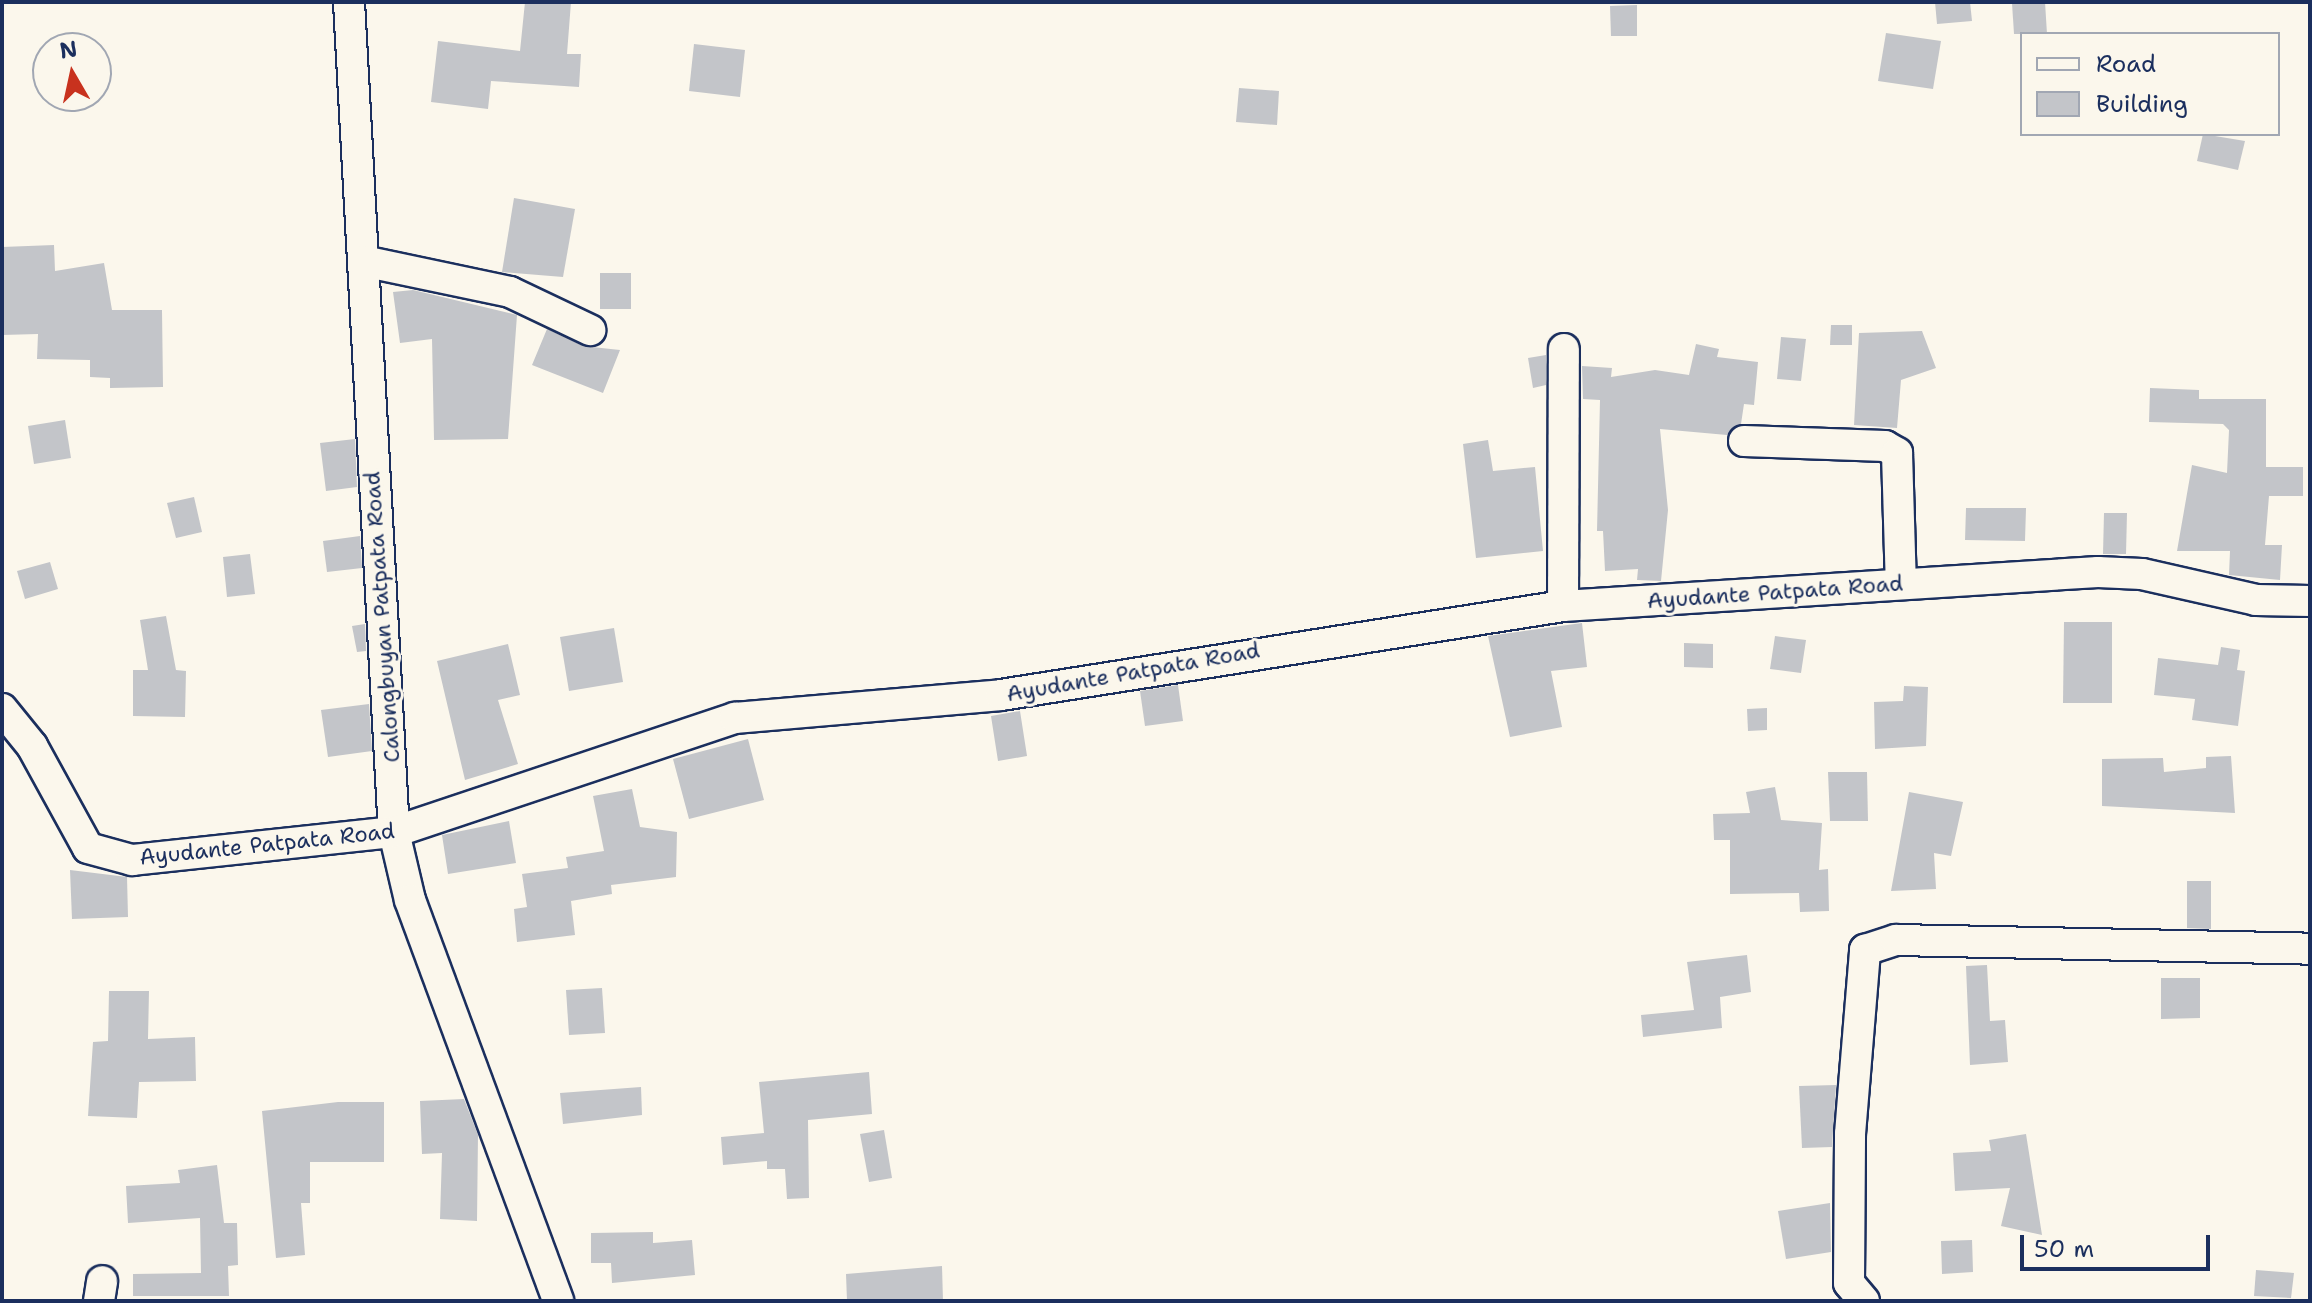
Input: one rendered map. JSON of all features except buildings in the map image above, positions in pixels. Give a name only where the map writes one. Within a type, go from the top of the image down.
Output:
[{"type":"street","name":"Calongbuyan Patpata Road","points":[[349,2],[394,832],[420,929],[558,1301]]},
{"type":"street","points":[[363,261],[510,292],[590,330]]},
{"type":"street","points":[[1563,606],[1564,349]]},
{"type":"street","points":[[1744,441],[1885,446],[1897,453],[1901,584]]},
{"type":"street","name":"Ayudante Patpata Road","points":[[2,709],[32,746],[76,832],[101,854],[132,860],[394,832],[735,718],[1031,691],[1563,606],[2098,572],[2142,574],[2256,600],[2310,601]]},
{"type":"street","points":[[1864,1301],[1849,1283],[1852,1103],[1859,961],[1865,950],[1896,940],[2310,949]]}]
